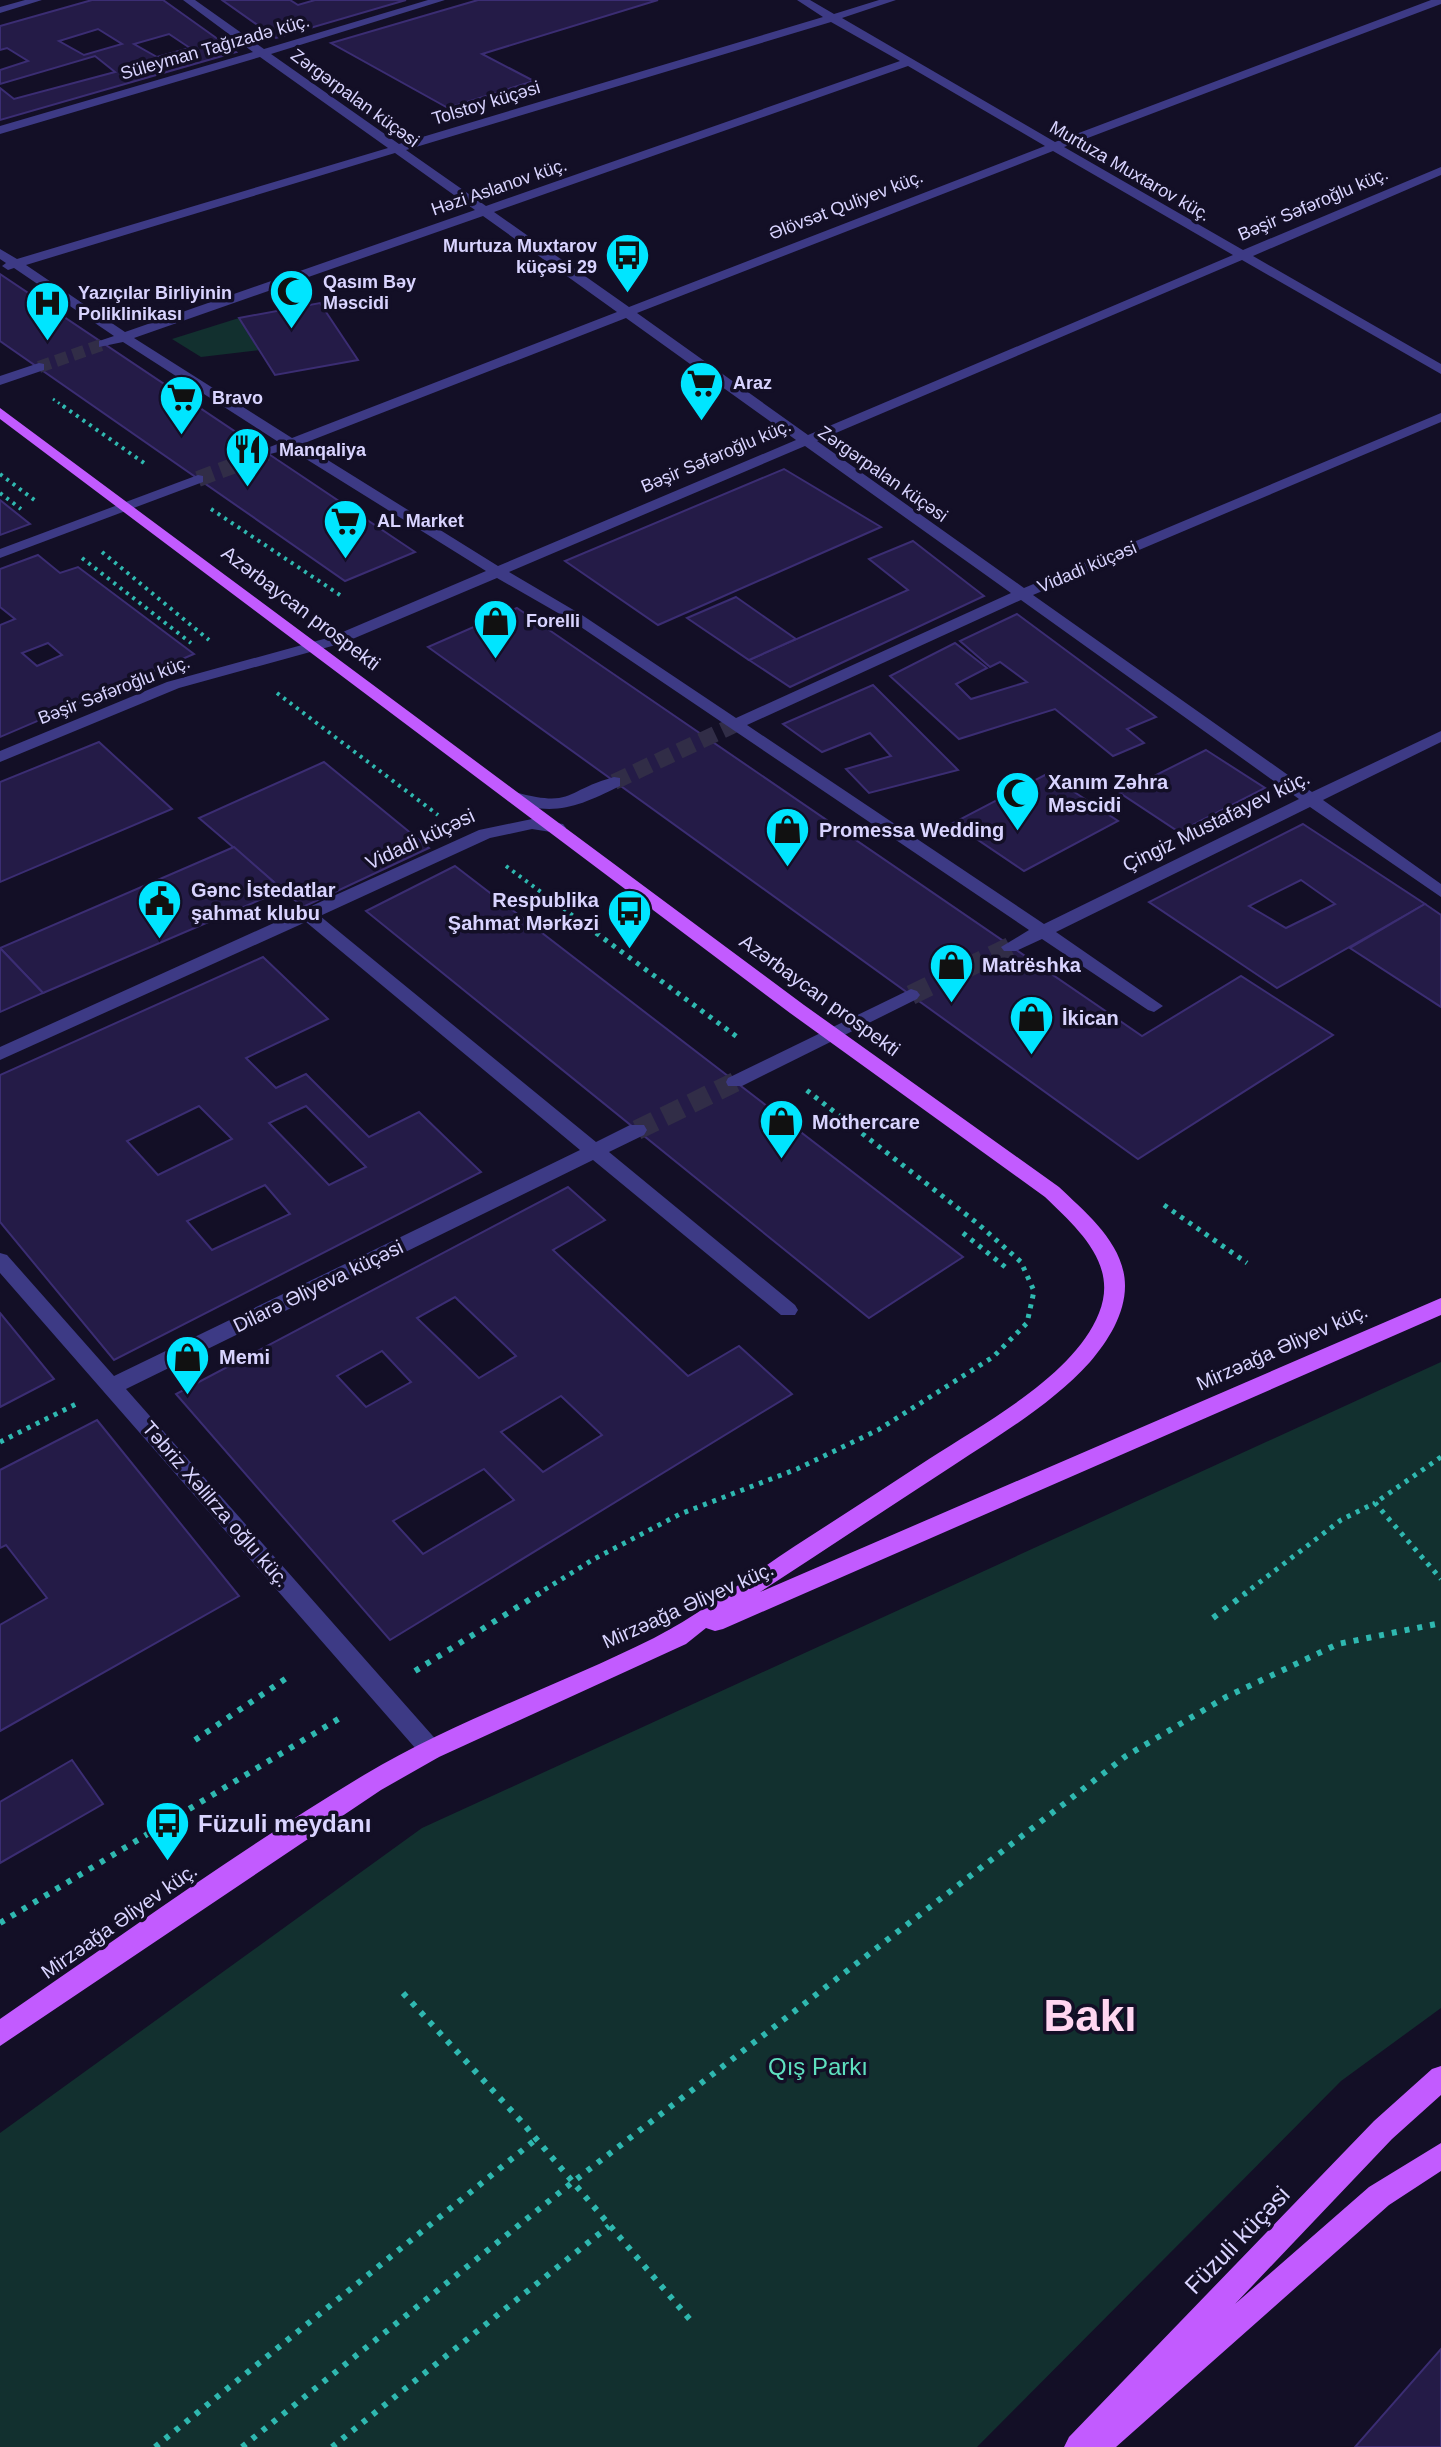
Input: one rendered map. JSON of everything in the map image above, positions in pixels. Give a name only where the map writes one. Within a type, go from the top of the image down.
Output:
[{"type":"main road","name":"Azərbaycan prospekti","points":[[0,412],[832,1034],[1052,1192],[1090,1228],[1111,1263],[1114,1302],[1104,1332],[1056,1382],[1013,1415],[665,1643]]},
{"type":"main road","name":"Mirzəağa Əliyev küç.","points":[[0,2034],[195,1899],[372,1783],[431,1750],[665,1643],[1441,1306]]},
{"type":"main road","name":"Füzuli küçəsi","points":[[1079,2447],[1383,2130],[1441,2078]]},
{"type":"main road","points":[[1094,2447],[1379,2196],[1441,2156]]},
{"type":"street","points":[[0,10],[37,0]]},
{"type":"street","name":"Zərgərpalan küçəsi","points":[[188,0],[1441,892]]},
{"type":"street","name":"Süleyman Tağızadə küç.","points":[[0,130],[440,0]]},
{"type":"street","name":"Murtuza Muxtarov küç.","points":[[802,0],[906,63],[1441,370]]},
{"type":"street","name":"Tolstoy küçəsi","points":[[0,269],[891,0]]},
{"type":"street","name":"Əlövsət Quliyev küç.","points":[[267,453],[1052,147],[1441,0]]},
{"type":"street","name":"Həzi Aslanov küç.","points":[[104,344],[906,63]]},
{"type":"street","name":"Bəşir Səfəroğlu küç.","points":[[0,757],[149,694],[315,647],[1441,171]]},
{"type":"street","points":[[0,253],[124,337],[496,571],[577,618],[1154,1006]]},
{"type":"street","points":[[0,381],[39,367]]},
{"type":"street","name":"Vidadi küçəsi","points":[[736,724],[1022,594],[1441,417]]},
{"type":"street","points":[[0,554],[198,479]]},
{"type":"street","name":"Çingiz Mustafayev küç.","points":[[1010,947],[1441,736]]},
{"type":"street","points":[[514,797],[536,806],[555,807],[614,782]]},
{"type":"street","name":"Vidadi küçəsi","points":[[0,1054],[471,840],[513,825],[557,828]]},
{"type":"street","points":[[308,915],[788,1310]]},
{"type":"street","points":[[735,1082],[911,995]]},
{"type":"street","name":"Dilarə Əliyeva küçəsi","points":[[113,1386],[637,1130]]},
{"type":"street","name":"Təbriz Xəlilrza oğlu küç.","points":[[0,1260],[431,1750]]},
{"type":"path","points":[[0,474],[71,527],[243,667],[772,1063],[977,1223],[1021,1262],[1034,1291],[1027,1323],[993,1357],[878,1430],[797,1469],[680,1514],[594,1559],[380,1693],[0,1923]]},
{"type":"path","points":[[0,493],[195,646]]},
{"type":"path","points":[[1164,1205],[1247,1263]]},
{"type":"path","points":[[963,1233],[1009,1270]]},
{"type":"path","points":[[0,1442],[113,1386]]},
{"type":"path","points":[[1213,1618],[1341,1520],[1375,1503],[1441,1457]]},
{"type":"path","points":[[1375,1503],[1441,1579]]},
{"type":"path","points":[[242,2447],[574,2181],[1126,1756],[1226,1697],[1338,1644],[1441,1623]]},
{"type":"path","points":[[195,1740],[291,1675]]},
{"type":"path","points":[[403,1993],[574,2181],[692,2322]]},
{"type":"path","points":[[155,2447],[535,2140]]},
{"type":"path","points":[[332,2447],[609,2226]]},
{"type":"green space","points":[[239,318],[260,350],[201,357],[172,339]]},
{"type":"green space","name":"Qış Parkı","points":[[1441,1362],[1441,2008],[1341,2081],[977,2447],[0,2447],[0,2133],[422,1828]]},
{"type":"building","points":[[92,0],[163,0],[236,52],[0,120],[0,88],[14,99],[115,72],[95,56],[0,84],[0,70],[28,61],[7,48],[0,50],[0,26]],"holes":[[[98,29],[122,44],[84,55],[59,41]],[[169,34],[190,48],[157,57],[134,44]]]},
{"type":"building","points":[[222,0],[290,0],[298,5],[315,0],[406,0],[276,38]]},
{"type":"building","points":[[478,0],[658,0],[482,54],[534,81],[448,108],[331,43]]},
{"type":"building","points":[[0,274],[415,552],[345,581],[0,341]]},
{"type":"building","points":[[320,303],[358,360],[275,375],[239,318]]},
{"type":"building","points":[[784,469],[881,527],[658,625],[565,561]]},
{"type":"building","points":[[0,500],[30,524],[0,535]]},
{"type":"building","points":[[913,541],[984,596],[790,687],[749,660],[908,590],[869,559]]},
{"type":"building","points":[[38,555],[60,573],[78,567],[194,654],[0,737],[0,625],[15,619],[0,607],[0,569]],"holes":[[[48,643],[62,655],[37,666],[22,653]]]},
{"type":"building","points":[[736,597],[796,639],[749,660],[687,618]]},
{"type":"building","points":[[517,608],[1142,1036],[1241,976],[1333,1035],[1138,1159],[428,647]]},
{"type":"building","points":[[1017,614],[1156,717],[1127,729],[1144,743],[1113,756],[1055,709],[959,739],[890,676],[955,643],[987,668],[956,684],[971,699],[1027,682],[1000,662],[990,667],[960,641]]},
{"type":"building","points":[[873,685],[958,770],[869,793],[846,769],[891,756],[870,733],[822,752],[783,724]]},
{"type":"building","points":[[99,742],[172,809],[0,882],[0,782]]},
{"type":"building","points":[[1206,750],[1265,788],[1179,832],[1120,793]]},
{"type":"building","points":[[324,762],[429,848],[303,907],[199,818]]},
{"type":"building","points":[[1047,774],[1118,821],[1024,871],[953,823]]},
{"type":"building","points":[[1303,824],[1425,904],[1277,988],[1149,902]],"holes":[[[1301,880],[1335,904],[1286,928],[1249,906]]]},
{"type":"building","points":[[234,847],[283,890],[43,993],[0,948]]},
{"type":"building","points":[[455,866],[963,1257],[869,1318],[366,911]]},
{"type":"building","points":[[1425,904],[1441,915],[1441,1007],[1350,948]]},
{"type":"building","points":[[0,948],[43,993],[0,1012]]},
{"type":"building","points":[[263,957],[328,1019],[246,1058],[276,1088],[306,1074],[369,1137],[419,1112],[481,1172],[114,1360],[0,1222],[0,1075]],"holes":[[[199,1106],[232,1139],[158,1175],[127,1141]],[[306,1106],[366,1167],[329,1185],[269,1123]],[[265,1185],[290,1214],[212,1250],[187,1221]]]},
{"type":"building","points":[[568,1187],[605,1220],[553,1250],[688,1376],[739,1346],[792,1394],[390,1640],[176,1394]],"holes":[[[455,1297],[516,1356],[479,1378],[417,1318]],[[382,1351],[411,1382],[366,1407],[337,1376]],[[561,1396],[602,1435],[543,1472],[501,1432]],[[484,1469],[514,1500],[423,1554],[393,1521]]]},
{"type":"building","points":[[0,1313],[54,1379],[0,1407]]},
{"type":"building","points":[[97,1420],[239,1596],[0,1731],[0,1625],[47,1598],[6,1545],[0,1548],[0,1470]]},
{"type":"building","points":[[72,1760],[103,1804],[0,1863],[0,1802]]},
{"type":"building","points":[[1441,2349],[1441,2447],[1355,2447]]},
{"type":"tunnel","points":[[39,367],[104,344]]},
{"type":"tunnel","points":[[198,479],[267,453]]},
{"type":"tunnel","points":[[614,782],[736,724]]},
{"type":"tunnel","points":[[911,995],[1010,947]]},
{"type":"tunnel","points":[[637,1130],[735,1082]]},
{"type":"place","name":"Murtuza Muxtarov küçəsi 29","points":[[628,295]]},
{"type":"place","name":"Qasım Bəy Məscidi","points":[[292,331]]},
{"type":"place","name":"Yazıçılar Birliyinin Poliklinikası","points":[[47,342]]},
{"type":"place","name":"Araz","points":[[702,422]]},
{"type":"place","name":"Bravo","points":[[181,437]]},
{"type":"place","name":"Manqaliya","points":[[248,489]]},
{"type":"place","name":"AL Market","points":[[346,560]]},
{"type":"place","name":"Forelli","points":[[495,660]]},
{"type":"place","name":"Xanım Zəhra Məscidi","points":[[1017,832]]},
{"type":"place","name":"Promessa Wedding","points":[[788,869]]},
{"type":"place","name":"Gənc İstedatlar şahmat klubu","points":[[160,940]]},
{"type":"place","name":"Respublika Şahmat Mərkəzi","points":[[630,951]]},
{"type":"place","name":"Matrëshka","points":[[951,1004]]},
{"type":"place","name":"İkican","points":[[1031,1057]]},
{"type":"place","name":"Mothercare","points":[[781,1161]]},
{"type":"place","name":"Memi","points":[[188,1396]]},
{"type":"place","name":"Füzuli meydanı","points":[[167,1862]]},
{"type":"district","name":"Bakı","points":[[1090,2015]]}]
